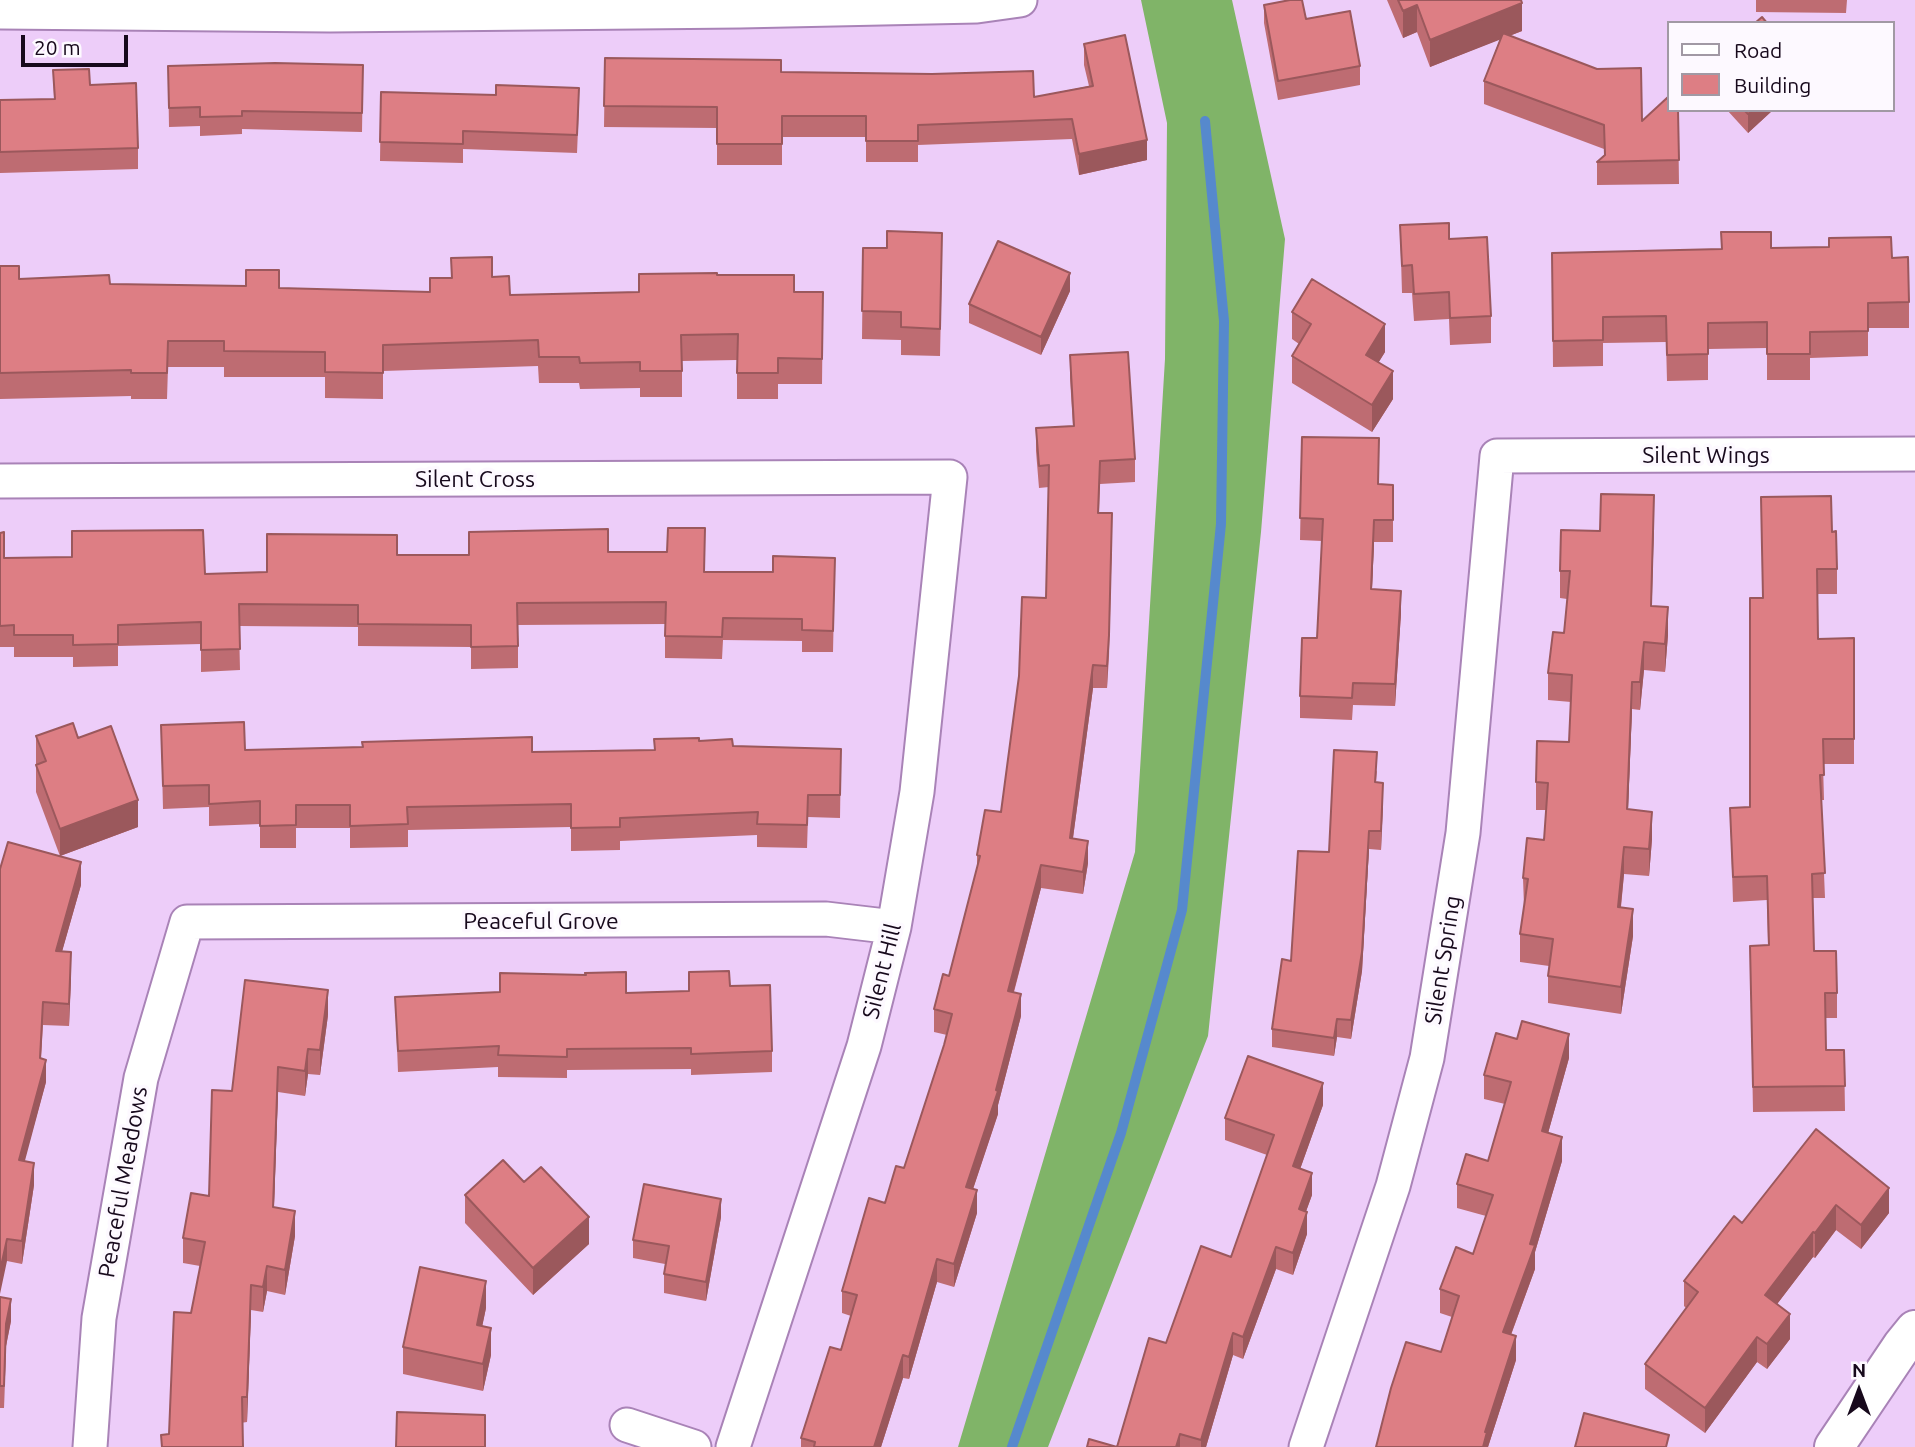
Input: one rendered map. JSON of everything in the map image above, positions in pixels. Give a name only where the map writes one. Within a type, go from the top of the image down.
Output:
[{"type":"street","points":[[0,12],[330,7],[977,6],[1020,0]]},
{"type":"street","name":"Silent Wings","points":[[1497,456],[1915,454]]},
{"type":"street","name":"Silent Spring","points":[[1306,1447],[1393,1186],[1427,1058],[1464,833],[1497,456]]},
{"type":"street","name":"Silent Cross","points":[[0,481],[950,477]]},
{"type":"street","name":"Silent Hill","points":[[733,1447],[864,1046],[894,927],[917,792],[950,477]]},
{"type":"street","name":"Peaceful Grove","points":[[187,922],[826,919],[894,927]]},
{"type":"street","name":"Peaceful Meadows","points":[[90,1447],[99,1318],[141,1078],[187,922]]},
{"type":"street","points":[[1834,1447],[1915,1330]]},
{"type":"street","points":[[627,1425],[694,1447]]},
{"type":"green space","points":[[1141,0],[1232,0],[1285,239],[1261,532],[1208,1036],[1048,1447],[958,1447],[1135,852],[1165,359],[1167,123]]},
{"type":"building","points":[[1302,0],[1306,19],[1350,11],[1360,66],[1278,81],[1264,5]]},
{"type":"building","points":[[1398,0],[1521,0],[1522,3],[1430,40],[1417,5],[1403,11]]},
{"type":"building","points":[[1503,33],[1597,69],[1641,68],[1642,121],[1666,99],[1666,112],[1678,112],[1679,160],[1597,162],[1605,155],[1604,125],[1484,81]]},
{"type":"building","points":[[1125,35],[1147,140],[1079,154],[1072,119],[918,125],[918,141],[866,141],[866,116],[782,116],[782,144],[717,144],[717,107],[604,106],[605,58],[781,60],[781,72],[932,74],[1033,71],[1034,97],[1093,86],[1084,44]]},
{"type":"building","points":[[275,63],[363,65],[362,113],[242,111],[242,116],[200,117],[200,107],[169,108],[168,66]]},
{"type":"building","points":[[89,69],[90,85],[136,83],[138,148],[0,152],[0,100],[55,99],[53,70]]},
{"type":"building","points":[[496,85],[579,88],[577,135],[463,131],[463,144],[380,142],[381,92],[496,95]]},
{"type":"building","points":[[1449,223],[1449,239],[1487,237],[1491,316],[1450,318],[1449,292],[1414,294],[1412,265],[1402,266],[1400,225]]},
{"type":"building","points":[[887,231],[942,233],[940,329],[901,327],[901,312],[862,311],[863,248],[887,248]]},
{"type":"building","points":[[1721,232],[1771,232],[1771,248],[1829,247],[1829,238],[1891,237],[1892,258],[1908,257],[1909,302],[1868,303],[1868,331],[1810,332],[1810,354],[1767,354],[1767,322],[1708,323],[1708,354],[1667,355],[1666,316],[1603,317],[1603,340],[1553,341],[1552,253],[1722,249]]},
{"type":"building","points":[[998,241],[1070,273],[1041,337],[969,304]]},
{"type":"building","points":[[492,257],[492,277],[509,276],[510,295],[639,292],[639,274],[794,275],[794,292],[823,292],[822,359],[778,358],[778,373],[737,373],[738,334],[681,335],[682,371],[640,371],[640,362],[580,363],[579,357],[539,357],[538,340],[383,345],[383,373],[325,372],[325,352],[224,351],[224,341],[168,341],[167,373],[131,373],[131,370],[0,373],[0,266],[19,266],[19,279],[109,275],[110,284],[246,286],[246,270],[279,270],[279,288],[430,292],[430,278],[452,278],[451,258]]},
{"type":"building","points":[[1312,279],[1385,324],[1366,355],[1393,371],[1372,405],[1292,356],[1311,324],[1292,312]]},
{"type":"building","points":[[1128,352],[1135,459],[1100,461],[1098,513],[1112,513],[1109,635],[1107,666],[1093,665],[1070,838],[1088,841],[1083,872],[1041,865],[1008,991],[1021,994],[996,1090],[998,1091],[966,1187],[977,1190],[954,1264],[937,1259],[909,1357],[903,1355],[874,1447],[814,1447],[815,1442],[801,1438],[830,1347],[841,1350],[857,1295],[842,1291],[869,1198],[885,1203],[896,1166],[904,1168],[952,1014],[934,1009],[943,974],[949,976],[980,856],[977,855],[985,810],[1001,812],[1019,676],[1022,597],[1046,598],[1049,465],[1039,466],[1036,428],[1074,426],[1070,355]]},
{"type":"building","points":[[1302,437],[1379,438],[1378,484],[1393,485],[1393,520],[1374,520],[1371,589],[1401,591],[1395,684],[1353,683],[1352,698],[1300,696],[1302,638],[1317,638],[1323,519],[1300,518]]},
{"type":"building","points":[[1601,494],[1654,495],[1651,606],[1668,607],[1665,644],[1644,642],[1640,682],[1632,682],[1627,809],[1652,812],[1649,849],[1624,847],[1618,907],[1633,909],[1621,987],[1548,976],[1553,939],[1520,934],[1528,879],[1523,878],[1527,838],[1544,840],[1548,783],[1536,782],[1537,741],[1569,742],[1572,675],[1548,673],[1553,632],[1564,633],[1570,571],[1560,571],[1561,530],[1600,531]]},
{"type":"building","points":[[1831,496],[1832,532],[1836,531],[1837,569],[1817,569],[1818,639],[1854,638],[1854,739],[1823,739],[1824,775],[1820,775],[1825,873],[1812,874],[1814,951],[1836,951],[1837,993],[1825,993],[1826,1050],[1844,1050],[1845,1086],[1753,1087],[1750,946],[1769,945],[1767,876],[1733,877],[1730,808],[1750,807],[1750,598],[1763,598],[1761,497]]},
{"type":"building","points":[[668,528],[705,528],[704,572],[773,572],[773,556],[835,558],[833,631],[802,630],[802,619],[723,618],[722,637],[665,636],[666,602],[517,603],[518,646],[471,647],[471,625],[358,624],[358,605],[239,604],[240,649],[201,650],[201,622],[118,625],[118,644],[73,645],[73,635],[14,635],[14,625],[0,626],[0,533],[4,532],[4,558],[72,557],[72,531],[203,530],[205,574],[267,572],[267,534],[397,535],[397,555],[469,555],[469,532],[608,529],[608,552],[667,552]]},
{"type":"building","points":[[244,722],[245,750],[363,747],[362,742],[532,737],[532,752],[655,750],[654,739],[699,738],[699,741],[732,739],[733,746],[841,749],[840,795],[808,795],[807,825],[757,824],[758,812],[620,818],[620,827],[571,828],[571,804],[407,807],[408,824],[350,826],[350,805],[296,805],[296,825],[260,826],[260,801],[209,804],[209,785],[163,786],[161,725]]},
{"type":"building","points":[[73,723],[78,738],[111,726],[138,800],[60,829],[36,765],[46,761],[36,736]]},
{"type":"building","points":[[1334,750],[1377,752],[1375,782],[1383,783],[1381,831],[1369,831],[1362,952],[1351,1020],[1337,1019],[1334,1038],[1272,1029],[1282,959],[1291,961],[1298,851],[1329,852]]},
{"type":"building","points":[[8,842],[81,862],[56,951],[71,952],[69,1004],[43,1002],[40,1058],[46,1060],[19,1160],[34,1163],[22,1241],[7,1239],[0,1271],[0,869]]},
{"type":"building","points":[[729,971],[730,986],[770,985],[772,1051],[691,1054],[691,1048],[567,1049],[567,1057],[498,1055],[499,1046],[398,1051],[395,997],[500,992],[500,973],[586,975],[585,973],[626,972],[626,993],[689,991],[689,972]]},
{"type":"building","points":[[245,980],[328,990],[320,1050],[308,1049],[305,1071],[278,1067],[273,1207],[295,1211],[285,1270],[267,1266],[263,1287],[251,1285],[247,1397],[242,1397],[243,1447],[162,1447],[161,1435],[169,1434],[174,1312],[191,1313],[205,1242],[183,1238],[191,1193],[209,1196],[212,1090],[232,1091]]},
{"type":"building","points":[[1522,1021],[1569,1034],[1542,1131],[1562,1137],[1530,1244],[1535,1245],[1503,1332],[1516,1336],[1485,1432],[1483,1447],[1376,1447],[1406,1342],[1441,1352],[1459,1296],[1440,1289],[1456,1247],[1473,1254],[1493,1195],[1457,1184],[1466,1154],[1488,1161],[1511,1082],[1484,1075],[1496,1033],[1517,1039]]},
{"type":"building","points":[[1248,1056],[1323,1083],[1293,1166],[1312,1173],[1299,1209],[1307,1212],[1293,1253],[1276,1247],[1243,1337],[1233,1333],[1201,1440],[1180,1434],[1176,1447],[1117,1447],[1149,1338],[1166,1343],[1201,1246],[1231,1257],[1274,1135],[1225,1118]]},
{"type":"building","points":[[1816,1129],[1889,1188],[1861,1225],[1836,1205],[1815,1233],[1813,1232],[1765,1295],[1790,1314],[1767,1344],[1757,1337],[1705,1408],[1645,1364],[1698,1292],[1684,1281],[1734,1216],[1742,1223]]},
{"type":"building","points":[[503,1160],[524,1182],[541,1167],[589,1217],[533,1268],[465,1195]]},
{"type":"building","points":[[644,1184],[721,1199],[706,1282],[664,1274],[669,1246],[633,1240]]},
{"type":"building","points":[[420,1267],[486,1281],[477,1325],[491,1328],[483,1364],[403,1347]]},
{"type":"building","points":[[0,1297],[11,1299],[6,1324],[4,1386],[0,1386]]},
{"type":"building","points":[[397,1412],[485,1415],[485,1447],[396,1447]]},
{"type":"building","points":[[1584,1413],[1669,1435],[1666,1447],[1575,1447]]},
{"type":"building","points":[[1089,1439],[1117,1447],[1087,1447]]},
{"type":"waterway","points":[[1012,1447],[1121,1133],[1182,910],[1221,524],[1224,321],[1205,121]]}]
